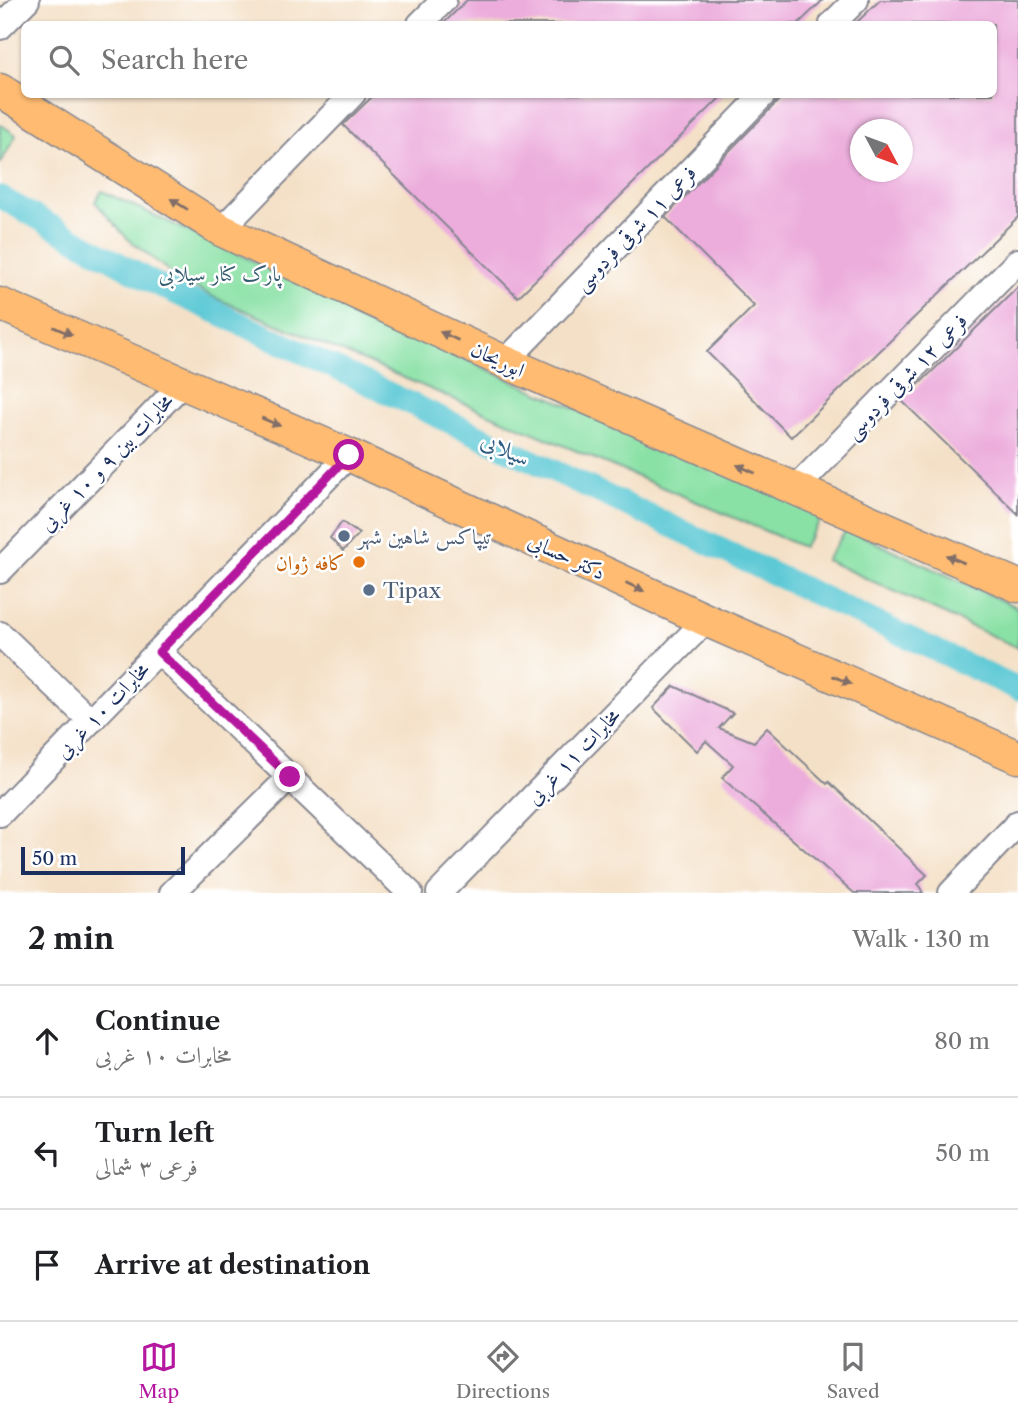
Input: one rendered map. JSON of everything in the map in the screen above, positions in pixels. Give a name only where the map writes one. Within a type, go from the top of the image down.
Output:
[{"type":"main road","name":"ابوریحان","points":[[0,90],[221,230],[505,362],[1018,586]]},
{"type":"main road","name":"دکتر حسابی","points":[[0,304],[349,455],[706,620],[1018,757]]},
{"type":"street","points":[[0,27],[27,0]]},
{"type":"street","points":[[423,21],[444,0]]},
{"type":"street","points":[[835,21],[856,0]]},
{"type":"street","points":[[221,230],[349,98]]},
{"type":"street","name":"فرعی ۱۱ شرقی فردوسی","points":[[505,362],[760,98]]},
{"type":"street","name":"فرعی ۱۲ شرقی فردوسی","points":[[794,490],[1018,261]]},
{"type":"street","name":"مخابرات بین ۹ و ۱۰ غربی","points":[[0,571],[183,383]]},
{"type":"street","name":"مخابرات ۱۰ غربی","points":[[0,814],[349,455]]},
{"type":"street","name":"مخابرات ۱۱ غربی","points":[[439,893],[706,620]]},
{"type":"street","points":[[0,634],[91,721]]},
{"type":"street","points":[[159,652],[410,893]]},
{"type":"street","points":[[172,893],[290,777]]},
{"type":"street","points":[[951,893],[1018,823]]},
{"type":"green space","points":[[0,124],[16,135],[1,163],[0,163]]},
{"type":"green space","name":"پارک کنار سیلابی","points":[[102,191],[517,383],[823,516],[803,547],[213,297],[175,276],[127,238],[95,202]]},
{"type":"green space","points":[[847,529],[1018,608],[1018,648],[826,560]]},
{"type":"building","points":[[467,0],[823,0],[801,21],[446,21]]},
{"type":"building","points":[[880,0],[1018,0],[1018,217],[791,437],[707,352],[754,306],[665,217],[781,98],[997,98],[997,21],[858,21]]},
{"type":"building","points":[[371,98],[720,98],[518,297],[343,125]]},
{"type":"building","points":[[1018,287],[1018,514],[902,401]]},
{"type":"building","name":"تیپاکس شاهین شهر","points":[[342,522],[359,534],[343,551],[330,538]]},
{"type":"building","points":[[674,686],[733,713],[719,728],[754,742],[767,728],[827,784],[829,782],[927,875],[918,884],[923,893],[854,893],[722,778],[733,765],[706,741],[697,751],[653,708]]},
{"type":"waterway","name":"سیلابی","points":[[0,197],[152,282],[1018,689]]},
{"type":"place","name":"تیپاکس شاهین شهر","points":[[344,536]]},
{"type":"place","name":"کافه ژوان","points":[[359,562]]},
{"type":"place","name":"Tipax","points":[[369,590]]},
{"type":"route","points":[[290,777],[159,652],[349,455]]}]
